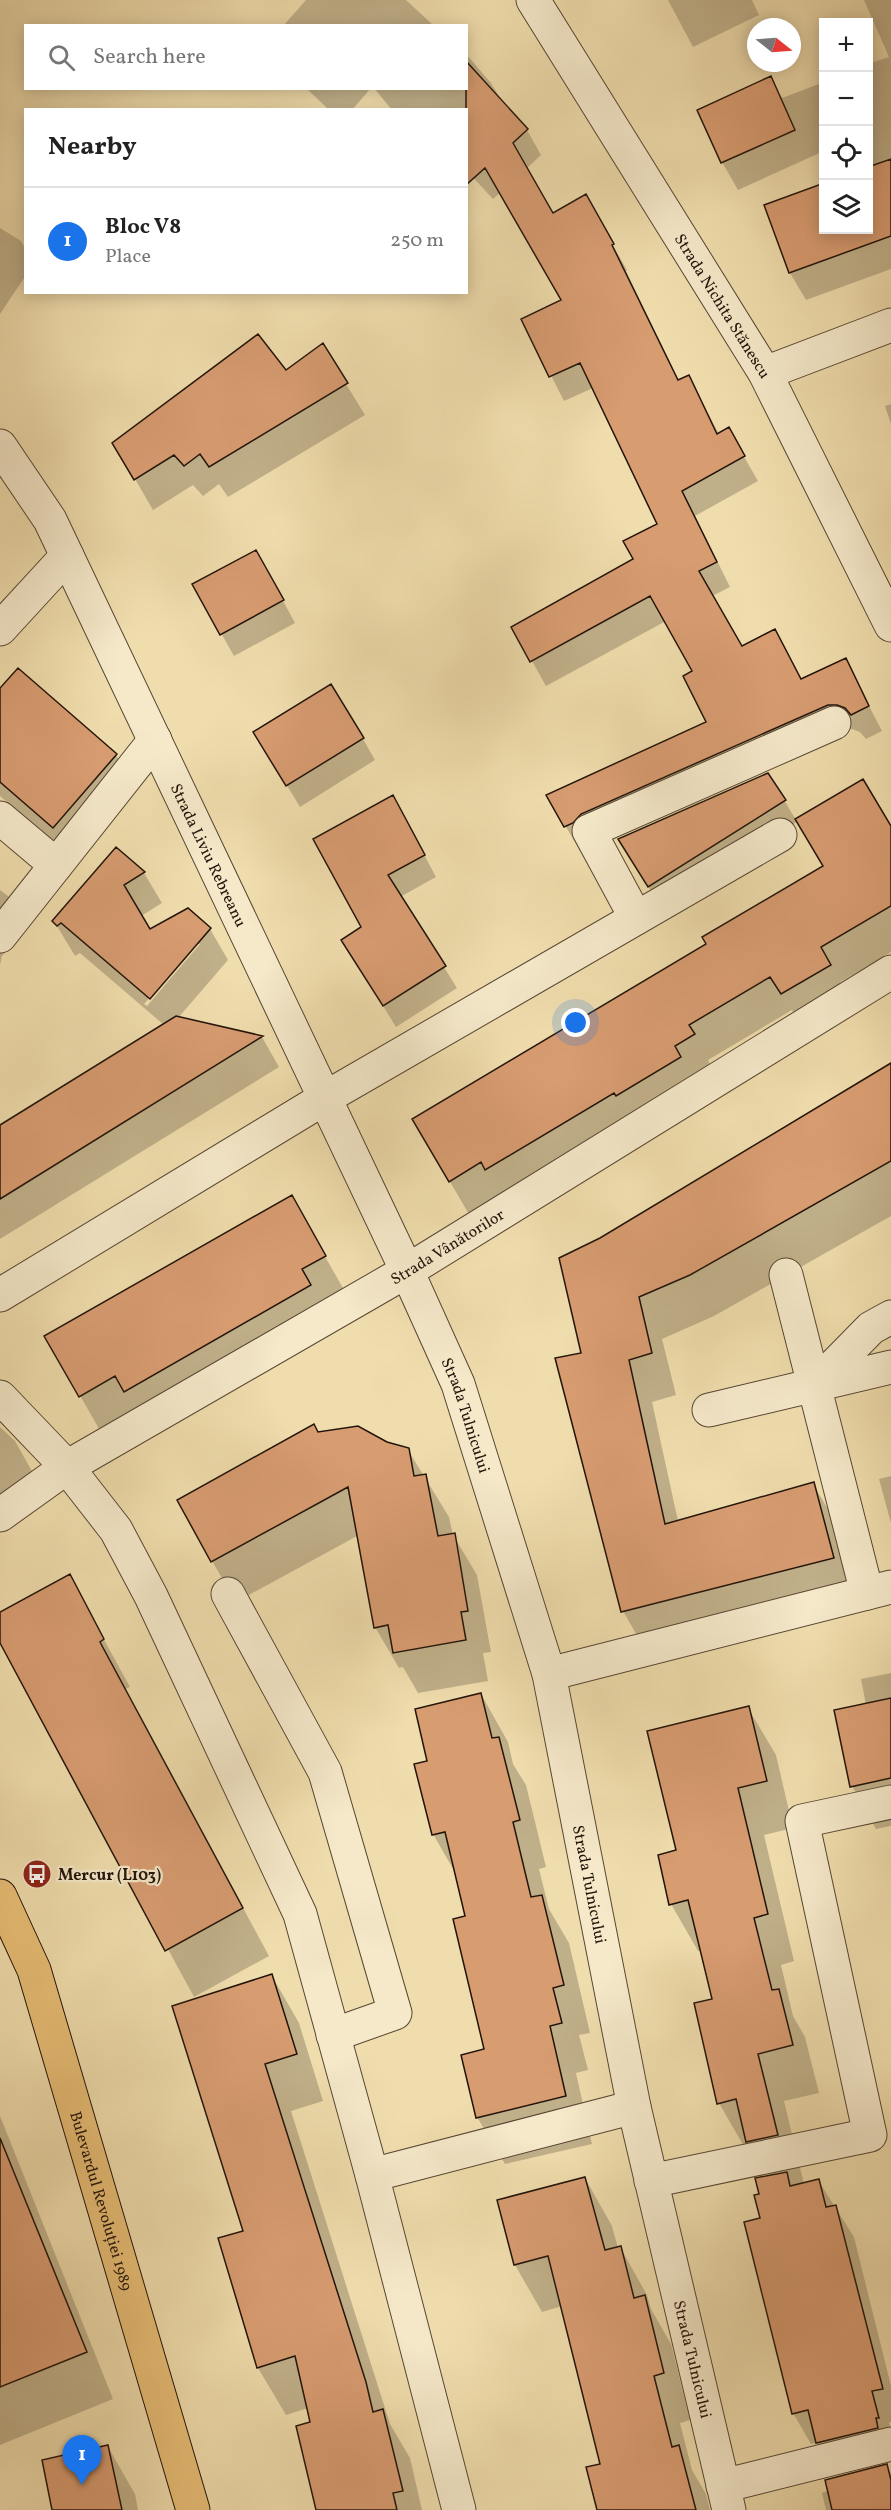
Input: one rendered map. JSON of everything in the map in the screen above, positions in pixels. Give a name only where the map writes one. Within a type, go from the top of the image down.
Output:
[{"type":"main road","name":"Bulevardul Revoluției 1989","points":[[0,1896],[34,1970],[193,2510]]},
{"type":"street","name":"Strada Nichita Stănescu","points":[[533,0],[765,373],[891,625]]},
{"type":"street","points":[[765,373],[891,325]]},
{"type":"street","name":"Strada Liviu Rebreanu","points":[[0,446],[50,520],[407,1271]]},
{"type":"street","points":[[0,629],[67,556]]},
{"type":"street","points":[[636,918],[589,831],[834,723]]},
{"type":"street","points":[[0,936],[155,740]]},
{"type":"street","points":[[0,818],[56,865]]},
{"type":"street","points":[[0,1295],[326,1098],[780,835]]},
{"type":"street","name":"Strada Vânătorilor","points":[[0,1515],[67,1467],[407,1271],[891,972]]},
{"type":"street","name":"Strada Tulnicului","points":[[407,1271],[458,1384],[549,1674],[634,2107],[726,2498]]},
{"type":"street","points":[[549,1674],[879,1590],[814,1386],[786,1275]]},
{"type":"street","points":[[814,1386],[871,1328],[891,1317]]},
{"type":"street","points":[[709,1410],[891,1367]]},
{"type":"street","points":[[0,1396],[67,1467],[116,1530],[151,1596],[300,1914],[372,2175],[459,2510]]},
{"type":"street","points":[[228,1594],[325,1772],[395,2013],[333,2035]]},
{"type":"street","points":[[651,2181],[870,2135],[802,1821],[891,1802]]},
{"type":"street","points":[[372,2175],[634,2107]]},
{"type":"street","points":[[726,2498],[891,2444]]},
{"type":"building","points":[[468,63],[528,129],[513,143],[553,213],[586,194],[614,244],[612,245],[678,380],[689,375],[717,434],[729,427],[745,456],[682,491],[717,562],[699,571],[742,646],[775,629],[801,679],[846,658],[869,706],[851,715],[845,708],[828,705],[581,814],[573,823],[564,827],[546,795],[706,722],[683,676],[692,671],[650,596],[530,662],[511,627],[633,559],[623,541],[657,524],[580,363],[549,377],[521,319],[561,300],[485,168],[468,183],[468,108],[466,108]]},
{"type":"building","points":[[771,76],[795,130],[721,163],[697,110]]},
{"type":"building","points":[[891,159],[891,236],[789,273],[764,205],[819,185],[819,234],[873,234],[873,165]]},
{"type":"building","points":[[258,334],[286,370],[323,343],[348,383],[209,467],[200,454],[184,466],[174,455],[134,480],[112,443]]},
{"type":"building","points":[[256,550],[284,600],[220,635],[192,584]]},
{"type":"building","points":[[18,668],[117,754],[53,828],[0,782],[0,688]]},
{"type":"building","points":[[331,684],[364,738],[286,786],[253,732]]},
{"type":"building","points":[[768,773],[786,800],[648,887],[618,839]]},
{"type":"building","points":[[863,779],[891,826],[891,906],[821,947],[831,965],[781,994],[770,977],[689,1025],[695,1034],[675,1046],[681,1057],[616,1096],[614,1093],[485,1170],[481,1162],[449,1182],[412,1119],[706,944],[702,937],[823,866],[795,819]]},
{"type":"building","points":[[393,795],[425,855],[388,875],[446,966],[383,1006],[341,940],[361,927],[313,839]]},
{"type":"building","points":[[116,847],[145,872],[124,885],[150,929],[188,908],[211,928],[150,999],[61,923],[57,926],[52,921]]},
{"type":"building","points":[[176,1016],[263,1036],[0,1199],[0,1125]]},
{"type":"building","points":[[891,1063],[891,1161],[690,1275],[639,1297],[652,1353],[629,1360],[665,1524],[814,1482],[834,1558],[621,1612],[555,1358],[581,1353],[559,1258],[600,1238]]},
{"type":"building","points":[[292,1195],[326,1256],[302,1269],[311,1285],[124,1392],[115,1376],[79,1397],[44,1336]]},
{"type":"building","points":[[314,1424],[318,1432],[358,1426],[387,1442],[409,1448],[414,1476],[426,1474],[438,1536],[455,1533],[468,1611],[461,1612],[466,1640],[393,1653],[388,1625],[374,1628],[348,1487],[211,1562],[177,1500]]},
{"type":"building","points":[[70,1574],[104,1639],[100,1642],[243,1908],[165,1951],[0,1643],[0,1612]]},
{"type":"building","points":[[481,1693],[492,1738],[499,1737],[520,1820],[513,1822],[531,1897],[542,1895],[564,1985],[553,1988],[562,2023],[550,2026],[566,2096],[476,2118],[461,2055],[484,2049],[453,1919],[465,1916],[445,1832],[432,1835],[414,1764],[427,1761],[415,1709]]},
{"type":"building","points":[[891,1698],[891,1778],[850,1787],[834,1710]]},
{"type":"building","points":[[749,1706],[767,1781],[738,1788],[768,1914],[754,1918],[772,1990],[779,1989],[793,2045],[758,2054],[778,2135],[746,2142],[736,2099],[717,2104],[694,2003],[712,1999],[688,1900],[669,1905],[658,1855],[676,1850],[647,1731]]},
{"type":"building","points":[[272,1974],[297,2054],[265,2064],[366,2382],[373,2412],[383,2409],[403,2491],[393,2493],[397,2510],[316,2510],[296,2426],[310,2422],[295,2356],[257,2368],[218,2238],[243,2231],[172,2006]]},
{"type":"building","points":[[0,2138],[87,2352],[0,2387]]},
{"type":"building","points":[[787,2172],[790,2186],[819,2179],[826,2207],[836,2205],[883,2389],[872,2391],[879,2418],[876,2418],[878,2428],[816,2443],[808,2410],[792,2414],[744,2222],[760,2218],[754,2195],[759,2194],[755,2178]]},
{"type":"building","points":[[585,2177],[605,2250],[621,2246],[634,2298],[645,2295],[664,2373],[654,2376],[672,2447],[679,2445],[696,2510],[597,2510],[586,2467],[600,2464],[548,2256],[514,2265],[497,2200]]},
{"type":"building","points":[[108,2445],[122,2510],[52,2510],[42,2460]]},
{"type":"building","points":[[887,2464],[891,2480],[891,2510],[832,2510],[825,2480]]},
{"type":"place","name":"Mercur (L103)","points":[[37,1874]]},
{"type":"place","name":"Bloc V8","points":[[82,2485]]}]
